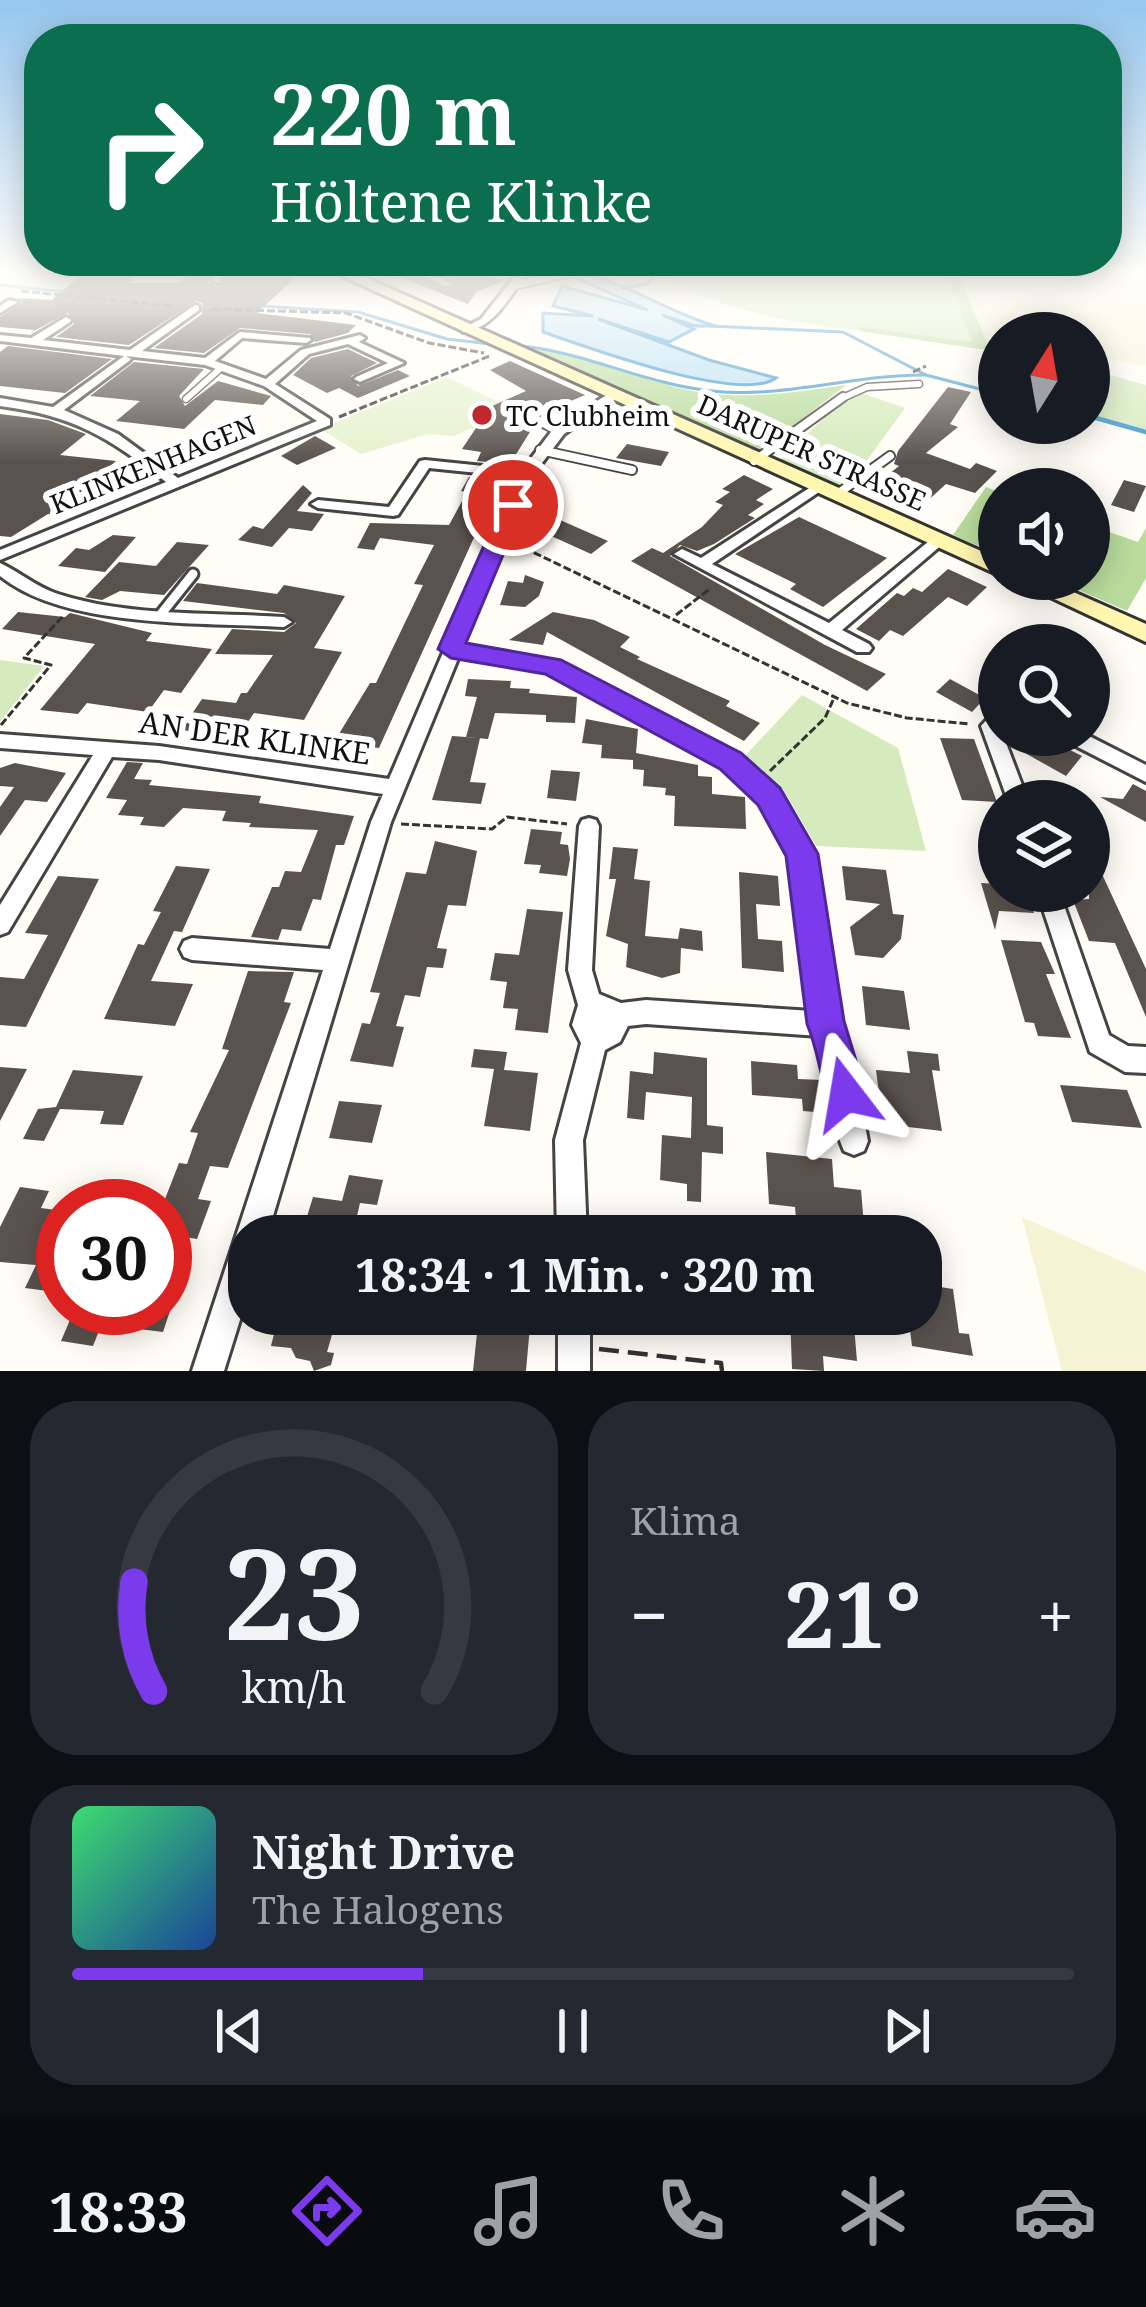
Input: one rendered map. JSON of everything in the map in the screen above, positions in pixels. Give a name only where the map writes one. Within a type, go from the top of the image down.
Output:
[{"type":"street","points":[[34,341],[43,335]]},
{"type":"street","points":[[59,408],[158,335]]},
{"type":"street","points":[[207,362],[239,335]]},
{"type":"street","points":[[251,335],[306,340]]},
{"type":"street","name":"DARUPER STRASSE","points":[[476,335],[978,558]]},
{"type":"street","points":[[0,338],[207,362],[268,384],[326,422]]},
{"type":"street","points":[[268,384],[305,352],[356,340],[398,363],[360,379]]},
{"type":"street","points":[[258,1215],[381,822],[526,474],[549,426],[613,395]]},
{"type":"street","points":[[0,402],[59,408],[100,424],[176,483]]},
{"type":"street","name":"KLINKENHAGEN","points":[[0,555],[326,422]]},
{"type":"street","points":[[318,505],[393,512],[424,464],[526,474]]},
{"type":"street","points":[[703,563],[826,491]]},
{"type":"street","points":[[831,630],[939,540]]},
{"type":"street","points":[[682,554],[862,648]]},
{"type":"street","points":[[0,568],[37,596],[73,605],[284,622]]},
{"type":"street","points":[[1071,600],[1146,634]]},
{"type":"street","points":[[451,649],[552,666],[730,761],[756,784],[802,854],[826,1024],[837,1047],[854,1141]]},
{"type":"street","name":"AN DER KLINKE","points":[[0,741],[108,747],[394,788]]},
{"type":"street","name":"AN DER KLINKE","points":[[0,925],[108,747]]},
{"type":"street","points":[[1110,755],[1146,774]]},
{"type":"street","points":[[571,1215],[569,1140],[600,1020],[580,970],[589,826]]},
{"type":"street","points":[[1055,912],[1100,1043],[1125,1059],[1146,1060]]},
{"type":"street","points":[[192,949],[339,961]]},
{"type":"street","points":[[600,1020],[646,1012],[826,1024]]},
{"type":"street","points":[[208,1371],[228,1309]]},
{"type":"lane","points":[[186,399],[222,367]]},
{"type":"lane","points":[[754,460],[848,390],[886,382],[919,384]]},
{"type":"lane","points":[[540,451],[632,470]]},
{"type":"lane","points":[[826,491],[890,456]]},
{"type":"lane","points":[[161,614],[193,574]]},
{"type":"path","points":[[407,335],[429,343],[500,348]]},
{"type":"path","points":[[326,422],[500,348]]},
{"type":"path","points":[[913,370],[924,366]]},
{"type":"path","points":[[500,536],[835,696],[907,718],[978,722]]},
{"type":"path","points":[[674,616],[728,576]]},
{"type":"path","points":[[0,726],[51,664],[24,658],[73,605]]},
{"type":"path","points":[[756,784],[825,718],[835,696]]},
{"type":"path","points":[[381,822],[492,829],[507,818],[589,826]]},
{"type":"path","points":[[574,1360],[721,1364],[722,1371]]},
{"type":"shaded area","points":[[1110,335],[1146,335],[1146,366],[1110,360]]},
{"type":"shaded area","points":[[1022,1217],[1146,1272],[1146,1371],[1062,1371]]},
{"type":"green space","points":[[886,335],[972,342],[969,335],[978,335],[978,349]]},
{"type":"green space","points":[[903,335],[970,335],[973,343]]},
{"type":"green space","points":[[517,347],[580,357],[658,382],[721,395],[846,385],[759,453]]},
{"type":"green space","points":[[1110,375],[1146,385],[1146,430],[1110,420]]},
{"type":"green space","points":[[447,377],[514,410],[454,436],[428,434],[361,454],[320,429]]},
{"type":"green space","points":[[853,390],[905,408],[862,467],[854,464],[837,476],[848,482],[840,488],[779,461]]},
{"type":"green space","points":[[978,499],[978,546],[953,535]]},
{"type":"green space","points":[[1146,528],[1146,578],[1127,611],[1102,600],[1110,600],[1110,532],[1138,542]]},
{"type":"green space","points":[[0,660],[44,666],[0,722]]},
{"type":"green space","points":[[802,695],[898,748],[926,851],[816,846],[783,789],[744,757]]},
{"type":"water","points":[[552,335],[641,335],[776,378],[731,384],[627,360]]},
{"type":"water","points":[[647,335],[682,335],[669,342]]},
{"type":"building","points":[[59,335],[144,335],[129,345]]},
{"type":"building","points":[[172,335],[230,335],[204,353],[154,348]]},
{"type":"building","points":[[311,335],[341,335],[315,342]]},
{"type":"building","points":[[8,346],[112,359],[65,393],[0,386],[0,352]]},
{"type":"building","points":[[348,349],[377,363],[351,376],[358,386],[398,370],[410,376],[358,398],[339,388],[327,393],[293,375],[311,358]]},
{"type":"building","points":[[510,361],[585,395],[557,407],[547,402],[532,416],[533,427],[510,464],[477,461],[481,452],[462,449],[490,407],[526,391],[490,370]]},
{"type":"building","points":[[134,362],[204,369],[179,396],[185,406],[218,381],[271,396],[263,405],[215,400],[184,429],[116,421],[140,401],[90,396]]},
{"type":"building","points":[[948,387],[971,392],[950,424],[958,427],[926,453],[970,469],[976,463],[989,468],[978,468],[975,493],[946,484],[924,504],[875,485],[899,466],[894,464],[898,451]]},
{"type":"building","points":[[0,414],[48,420],[86,434],[60,455],[116,461],[108,468],[129,470],[101,498],[79,502],[64,516],[48,514],[11,537],[0,536]]},
{"type":"building","points":[[315,436],[336,448],[297,465],[281,456]]},
{"type":"building","points":[[627,444],[669,452],[661,466],[616,458]]},
{"type":"building","points":[[744,475],[773,489],[756,500],[764,504],[748,515],[755,518],[714,544],[697,551],[680,545],[670,556],[825,645],[886,674],[867,691],[631,561],[652,548],[663,553],[702,527],[723,505],[715,502],[730,492],[722,489]]},
{"type":"building","points":[[469,477],[491,479],[480,501],[490,502],[379,748],[334,742],[370,683],[376,683],[423,585],[414,584],[434,545],[380,538],[374,550],[357,548],[370,523],[449,525],[467,492],[461,491]]},
{"type":"building","points":[[1124,480],[1146,486],[1134,512],[1111,505]]},
{"type":"building","points":[[303,485],[312,493],[297,511],[324,514],[312,531],[289,528],[272,547],[238,540],[253,526],[263,529]]},
{"type":"building","points":[[544,513],[608,541],[591,554],[527,525]]},
{"type":"building","points":[[799,517],[887,558],[823,607],[790,589],[796,584],[735,554]]},
{"type":"building","points":[[113,535],[136,537],[105,572],[58,566],[76,548],[89,550]]},
{"type":"building","points":[[177,542],[209,545],[164,595],[120,591],[102,600],[85,597],[119,562],[156,566]]},
{"type":"building","points":[[948,569],[978,583],[978,596],[967,606],[948,597],[903,636],[890,630],[879,641],[856,629],[897,593],[904,596],[913,588],[922,592]]},
{"type":"building","points":[[525,575],[544,582],[539,596],[525,607],[500,605],[508,581],[523,583]]},
{"type":"building","points":[[197,583],[277,594],[284,585],[345,596],[314,648],[342,652],[304,720],[254,713],[238,737],[181,730],[202,699],[236,703],[273,655],[215,654],[232,629],[284,632],[296,623],[284,613],[183,601]]},
{"type":"building","points":[[18,612],[65,617],[70,613],[152,633],[146,641],[212,649],[181,693],[164,690],[148,712],[87,703],[78,714],[40,710],[95,644],[2,629]]},
{"type":"building","points":[[553,612],[594,620],[630,637],[620,647],[640,657],[637,659],[730,701],[726,706],[760,723],[744,741],[547,632],[543,645],[509,640]]},
{"type":"building","points":[[468,679],[511,681],[510,688],[530,689],[529,693],[577,697],[575,723],[546,722],[546,715],[495,713],[488,739],[466,737],[477,697],[465,696]]},
{"type":"building","points":[[950,679],[978,694],[978,706],[972,712],[936,692]]},
{"type":"building","points":[[586,719],[638,729],[636,753],[698,765],[698,776],[712,777],[712,794],[745,797],[746,829],[674,826],[675,796],[665,795],[666,788],[643,786],[644,770],[633,769],[633,760],[601,758],[602,745],[582,743]]},
{"type":"building","points":[[452,736],[480,738],[470,782],[486,783],[481,804],[432,800]]},
{"type":"building","points":[[940,738],[974,739],[989,780],[978,780],[978,801],[962,800]]},
{"type":"building","points":[[1030,756],[1082,756],[1066,776]]},
{"type":"building","points":[[127,762],[143,763],[134,779],[152,780],[149,785],[261,796],[259,803],[354,816],[344,845],[336,845],[321,900],[313,899],[301,931],[282,929],[278,940],[251,937],[272,887],[279,887],[285,871],[301,872],[318,830],[249,827],[251,823],[222,821],[226,811],[183,808],[164,827],[140,825],[144,817],[118,815],[127,800],[106,798]]},
{"type":"building","points":[[15,763],[66,773],[47,802],[25,800],[0,836],[0,807],[14,787],[0,786],[0,768]]},
{"type":"building","points":[[551,770],[580,772],[576,801],[547,798]]},
{"type":"building","points":[[1133,784],[1146,791],[1146,822],[1110,802],[1110,798],[1123,799]]},
{"type":"building","points":[[531,829],[562,832],[560,844],[568,845],[570,859],[567,876],[539,873],[541,865],[524,864]]},
{"type":"building","points":[[435,841],[477,851],[466,906],[448,905],[437,948],[447,949],[443,968],[427,967],[420,997],[405,995],[396,1026],[404,1027],[393,1067],[350,1061],[362,1023],[370,1024],[380,993],[370,992],[406,872],[426,874]]},
{"type":"building","points":[[613,847],[638,849],[634,879],[650,881],[645,936],[678,939],[680,928],[702,931],[703,951],[681,948],[680,973],[662,978],[626,967],[628,944],[606,936],[616,879],[609,879]]},
{"type":"building","points":[[176,866],[210,869],[182,932],[174,931],[151,981],[193,984],[175,1026],[104,1019],[138,944],[144,945],[161,912],[153,911]]},
{"type":"building","points":[[842,866],[886,870],[893,914],[904,915],[901,939],[883,958],[855,955],[850,927],[880,904],[846,900]]},
{"type":"building","points":[[739,872],[778,876],[780,906],[756,904],[758,939],[782,941],[784,972],[742,968]]},
{"type":"building","points":[[58,876],[99,879],[26,1027],[0,1025],[0,977],[24,979],[48,935],[25,933]]},
{"type":"building","points":[[1110,891],[1146,969],[1146,1017],[1115,943],[1089,941],[1078,912],[1110,912]]},
{"type":"building","points":[[527,909],[563,912],[548,1033],[515,1030],[518,1009],[503,1008],[507,982],[490,980],[495,953],[519,955]]},
{"type":"building","points":[[1001,940],[1041,942],[1055,974],[1046,974],[1071,1038],[1038,1036],[1034,1023],[1025,1022]]},
{"type":"building","points":[[248,971],[294,972],[284,1002],[291,1003],[228,1168],[210,1166],[198,1199],[211,1201],[197,1239],[192,1238],[192,1179],[173,1179],[179,1163],[187,1164],[198,1133],[190,1132],[229,1050],[222,1049]]},
{"type":"building","points":[[862,986],[904,991],[910,1030],[866,1025]]},
{"type":"building","points":[[474,1049],[507,1052],[504,1070],[538,1073],[530,1131],[484,1126],[494,1069],[471,1067]]},
{"type":"building","points":[[907,1051],[938,1054],[940,1071],[932,1070],[942,1131],[883,1124],[876,1070],[910,1073]]},
{"type":"building","points":[[654,1052],[707,1058],[707,1125],[723,1127],[723,1154],[702,1152],[701,1202],[687,1201],[687,1184],[660,1180],[662,1135],[691,1138],[692,1097],[646,1092],[644,1120],[627,1118],[630,1071],[653,1074]]},
{"type":"building","points":[[751,1061],[797,1065],[798,1079],[822,1080],[826,1113],[803,1111],[802,1099],[752,1095]]},
{"type":"building","points":[[0,1067],[27,1069],[0,1121]]},
{"type":"building","points":[[73,1070],[143,1076],[123,1125],[100,1124],[104,1111],[60,1109],[44,1141],[23,1139],[38,1109],[56,1107]]},
{"type":"building","points":[[1060,1085],[1127,1090],[1142,1128],[1072,1122]]},
{"type":"building","points":[[339,1101],[382,1105],[372,1143],[329,1138]]},
{"type":"building","points":[[766,1152],[832,1159],[834,1187],[861,1190],[863,1215],[796,1215],[795,1207],[769,1204]]},
{"type":"building","points":[[349,1175],[383,1180],[377,1205],[360,1203],[357,1215],[307,1215],[313,1197],[342,1201]]},
{"type":"building","points":[[20,1187],[36,1189],[36,1265],[0,1262],[0,1227]]},
{"type":"building","points":[[36,1265],[36,1289],[25,1288]]},
{"type":"building","points":[[942,1287],[953,1289],[959,1333],[969,1334],[973,1356],[912,1346],[911,1335],[942,1335]]},
{"type":"building","points":[[64,1335],[97,1335],[93,1346],[61,1341]]},
{"type":"building","points":[[274,1335],[332,1335],[327,1352],[334,1353],[331,1365],[314,1371],[310,1361],[296,1358],[291,1348],[271,1346]]},
{"type":"building","points":[[477,1335],[529,1335],[526,1371],[473,1371]]},
{"type":"building","points":[[791,1335],[855,1335],[857,1361],[823,1356],[824,1371],[792,1369]]},
{"type":"waterway","points":[[434,335],[499,345]]},
{"type":"waterway","points":[[849,335],[926,375]]},
{"type":"waterway","points":[[512,345],[563,353],[661,382],[739,393],[926,375]]},
{"type":"waterway","points":[[926,375],[978,389]]},
{"type":"waterway","points":[[1110,422],[1146,432]]},
{"type":"place","name":"TC Clubheim","points":[[482,415]]},
{"type":"route","points":[[513,505],[451,649],[552,666],[730,761],[769,797],[802,854],[826,1024],[837,1047],[846,1094]]}]
